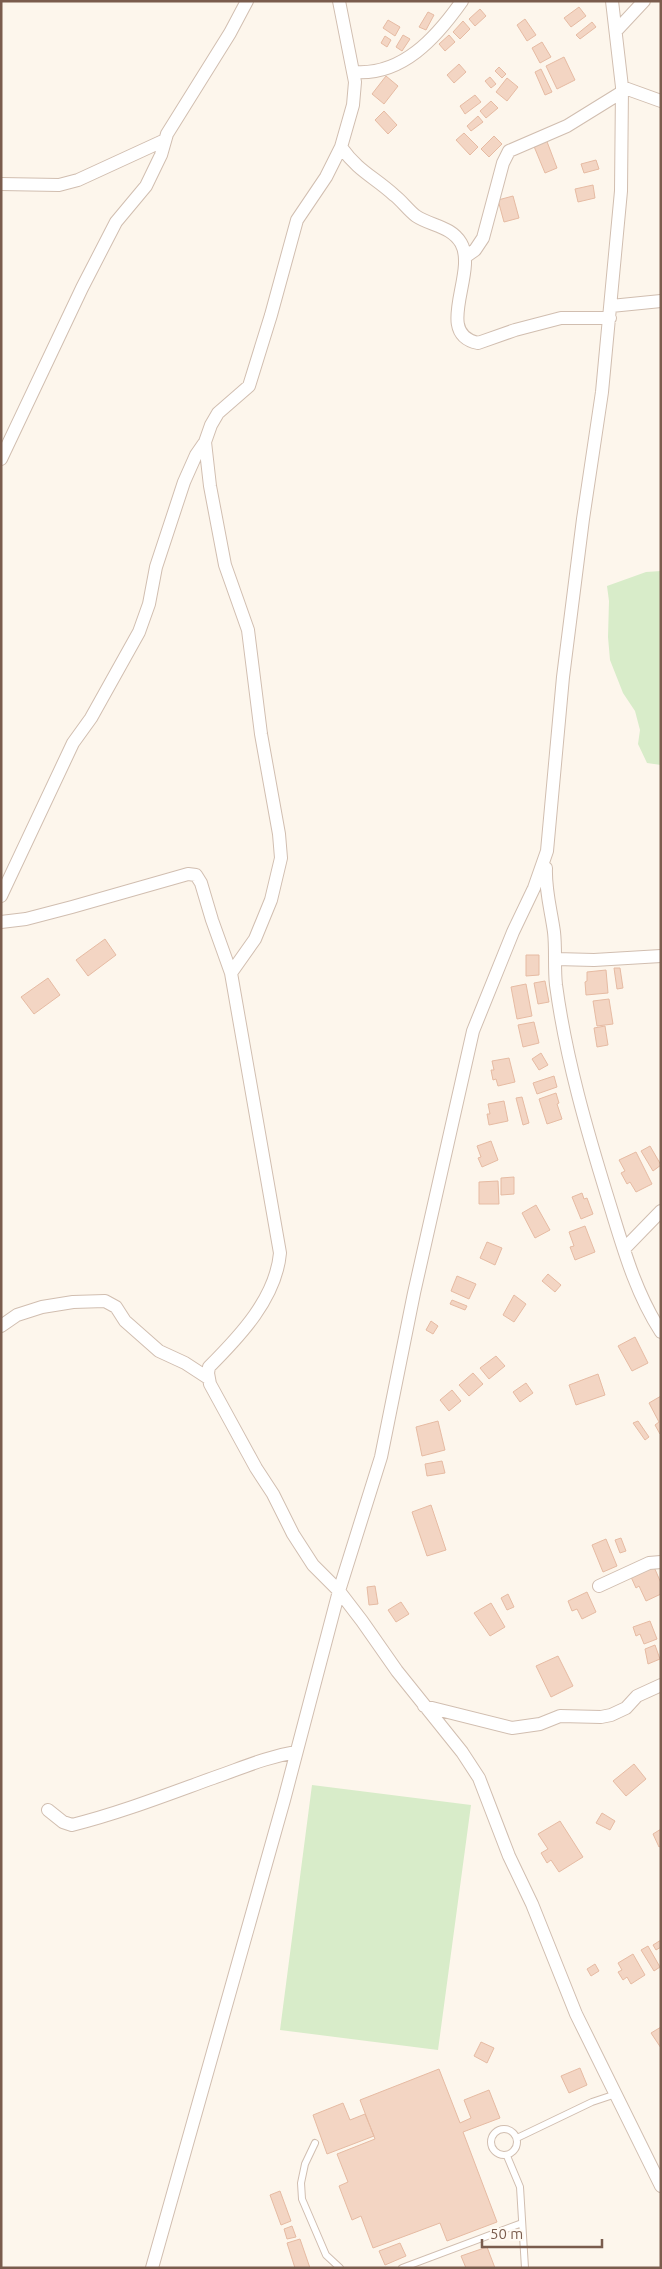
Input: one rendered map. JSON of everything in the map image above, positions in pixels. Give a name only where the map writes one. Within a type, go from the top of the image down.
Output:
[{"type":"street","points":[[1,459],[82,288],[116,222],[146,186],[154,172],[165,140],[174,122],[230,33],[246,1]]},
{"type":"street","points":[[3,887],[69,752],[109,688],[139,632],[149,604],[156,567],[184,482],[196,455],[205,442],[210,425],[218,414],[248,386],[271,315],[297,220],[326,177],[341,147],[353,105],[354,72],[340,1]]},
{"type":"street","points":[[354,72],[376,72],[406,59],[432,39],[462,1]]},
{"type":"street","points":[[612,1],[622,89],[621,191],[602,392],[572,602],[545,883],[554,932],[556,982],[570,1063],[624,1249],[640,1295],[661,1332]]},
{"type":"street","points":[[616,31],[644,1]]},
{"type":"street","points":[[622,89],[661,101]]},
{"type":"street","points":[[465,257],[475,250],[483,238],[503,163],[509,151],[567,126],[622,89]]},
{"type":"street","points":[[1,184],[59,184],[78,180],[165,140]]},
{"type":"street","points":[[341,147],[357,167],[390,190],[418,217],[444,228],[457,238],[465,257],[466,272],[458,305],[458,328],[464,338],[470,342],[478,344],[515,330],[561,318],[610,312],[661,301]]},
{"type":"street","points":[[205,442],[210,486],[225,565],[248,630],[261,734],[279,834],[281,858],[276,884],[258,931],[246,953],[231,973]]},
{"type":"street","points":[[152,2268],[178,2181],[326,1646],[339,1591],[381,1457],[414,1293],[473,1031],[513,932],[534,888],[547,851]]},
{"type":"street","points":[[1,922],[26,919],[188,874],[196,875],[201,883],[231,973],[280,1253],[278,1269],[256,1315],[210,1367],[208,1378]]},
{"type":"street","points":[[556,959],[594,960],[661,956]]},
{"type":"street","points":[[624,1249],[661,1211]]},
{"type":"street","points":[[1,1326],[16,1314],[42,1307],[72,1302],[105,1301],[116,1307],[125,1321],[159,1351],[185,1363],[208,1378],[256,1468],[273,1494],[293,1534],[313,1565],[339,1591],[424,1706],[462,1752],[479,1778],[576,2014],[616,2094],[657,2169],[661,2186]]},
{"type":"street","points":[[599,1586],[648,1563],[661,1562]]},
{"type":"street","points":[[424,1706],[512,1728],[540,1724],[560,1716],[601,1717],[626,1708],[637,1696],[661,1685]]},
{"type":"street","points":[[48,1810],[63,1822],[72,1824],[129,1808],[245,1764],[271,1756],[296,1752]]},
{"type":"lane","points":[[517,2138],[592,2102],[616,2094]]},
{"type":"lane","points":[[508,2129],[517,2138],[516,2149],[507,2156],[501,2156],[492,2148],[492,2138],[494,2133],[499,2130],[508,2129]]},
{"type":"lane","points":[[315,2143],[306,2164],[301,2183],[302,2199],[326,2255],[340,2268]]},
{"type":"lane","points":[[507,2156],[520,2187],[525,2268]]},
{"type":"lane","points":[[402,2268],[522,2223]]},
{"type":"green space","points":[[661,571],[661,765],[647,763],[638,744],[640,730],[635,711],[623,693],[610,660],[607,586],[646,572]]},
{"type":"green space","points":[[312,1785],[471,1805],[438,2050],[280,2030]]},
{"type":"building","points":[[579,7],[586,16],[571,27],[564,18]]},
{"type":"building","points":[[480,9],[486,16],[475,26],[469,19]]},
{"type":"building","points":[[428,12],[434,15],[426,30],[419,27]]},
{"type":"building","points":[[525,19],[536,35],[527,41],[517,25]]},
{"type":"building","points":[[388,20],[400,27],[395,36],[383,28]]},
{"type":"building","points":[[463,21],[470,29],[460,39],[453,32]]},
{"type":"building","points":[[592,22],[596,27],[580,39],[576,35]]},
{"type":"building","points":[[403,35],[410,39],[402,51],[396,47]]},
{"type":"building","points":[[449,35],[455,42],[445,51],[439,44]]},
{"type":"building","points":[[385,36],[391,40],[387,47],[381,43]]},
{"type":"building","points":[[542,42],[551,57],[540,63],[532,48]]},
{"type":"building","points":[[564,57],[575,80],[557,89],[546,66]]},
{"type":"building","points":[[459,64],[466,72],[454,83],[447,75]]},
{"type":"building","points":[[499,67],[506,74],[502,78],[495,71]]},
{"type":"building","points":[[541,69],[552,92],[545,95],[535,72]]},
{"type":"building","points":[[386,76],[398,86],[384,104],[372,94]]},
{"type":"building","points":[[490,77],[496,84],[491,88],[485,81]]},
{"type":"building","points":[[507,78],[518,87],[507,101],[496,92]]},
{"type":"building","points":[[475,95],[481,102],[465,114],[460,106]]},
{"type":"building","points":[[491,101],[498,108],[486,118],[480,111]]},
{"type":"building","points":[[384,111],[397,125],[388,134],[375,120]]},
{"type":"building","points":[[478,116],[483,122],[471,131],[467,126]]},
{"type":"building","points":[[464,133],[478,147],[470,155],[456,140]]},
{"type":"building","points":[[494,136],[502,144],[489,157],[481,149]]},
{"type":"building","points":[[546,139],[557,168],[545,173],[533,144]]},
{"type":"building","points":[[596,160],[599,169],[584,173],[581,164]]},
{"type":"building","points":[[593,185],[595,198],[578,202],[575,189]]},
{"type":"building","points":[[513,196],[519,218],[504,222],[498,200]]},
{"type":"building","points":[[105,939],[116,955],[88,976],[76,960]]},
{"type":"building","points":[[526,955],[539,955],[539,975],[526,976]]},
{"type":"building","points":[[614,968],[620,968],[623,988],[617,989]]},
{"type":"building","points":[[606,970],[608,993],[586,995],[585,982],[587,981],[587,972]]},
{"type":"building","points":[[48,978],[60,995],[34,1014],[21,997]]},
{"type":"building","points":[[545,981],[549,1002],[538,1004],[534,983]]},
{"type":"building","points":[[526,984],[532,1016],[517,1019],[511,987]]},
{"type":"building","points":[[609,999],[613,1024],[597,1026],[593,1001]]},
{"type":"building","points":[[534,1022],[539,1043],[523,1047],[518,1025]]},
{"type":"building","points":[[605,1026],[608,1045],[597,1047],[594,1028]]},
{"type":"building","points":[[541,1053],[548,1065],[539,1070],[532,1059]]},
{"type":"building","points":[[509,1058],[515,1082],[498,1086],[496,1079],[493,1080],[491,1070],[494,1070],[492,1061]]},
{"type":"building","points":[[554,1076],[557,1087],[537,1094],[533,1083]]},
{"type":"building","points":[[556,1093],[562,1119],[547,1124],[539,1099]]},
{"type":"building","points":[[522,1097],[529,1123],[523,1125],[516,1098]]},
{"type":"building","points":[[504,1101],[508,1121],[489,1125],[487,1114],[490,1114],[488,1104]]},
{"type":"building","points":[[491,1141],[498,1160],[482,1167],[478,1158],[481,1157],[477,1146]]},
{"type":"building","points":[[650,1146],[661,1165],[653,1171],[641,1151]]},
{"type":"building","points":[[636,1152],[652,1184],[636,1192],[630,1182],[627,1184],[621,1173],[625,1171],[619,1160]]},
{"type":"building","points":[[514,1177],[514,1194],[501,1195],[501,1178]]},
{"type":"building","points":[[498,1181],[499,1204],[479,1204],[479,1182]]},
{"type":"building","points":[[582,1193],[584,1199],[587,1198],[593,1214],[581,1219],[572,1197]]},
{"type":"building","points":[[536,1205],[550,1230],[535,1238],[522,1213]]},
{"type":"building","points":[[585,1226],[595,1252],[575,1260],[570,1247],[574,1246],[569,1232]]},
{"type":"building","points":[[487,1242],[502,1248],[495,1265],[480,1258]]},
{"type":"building","points":[[548,1274],[561,1285],[555,1292],[542,1281]]},
{"type":"building","points":[[457,1276],[476,1284],[469,1299],[451,1291]]},
{"type":"building","points":[[514,1295],[526,1304],[514,1322],[503,1315]]},
{"type":"building","points":[[452,1300],[467,1306],[465,1310],[450,1304]]},
{"type":"building","points":[[431,1321],[438,1326],[433,1334],[426,1330]]},
{"type":"building","points":[[635,1337],[648,1363],[632,1371],[618,1346]]},
{"type":"building","points":[[496,1356],[505,1366],[489,1379],[480,1368]]},
{"type":"building","points":[[473,1373],[483,1384],[469,1396],[459,1385]]},
{"type":"building","points":[[598,1374],[605,1395],[576,1405],[569,1385]]},
{"type":"building","points":[[526,1383],[533,1393],[520,1402],[513,1392]]},
{"type":"building","points":[[452,1390],[461,1401],[449,1411],[440,1400]]},
{"type":"building","points":[[661,1396],[660,1434],[655,1425],[659,1422],[649,1403]]},
{"type":"building","points":[[438,1421],[445,1450],[422,1456],[416,1427]]},
{"type":"building","points":[[638,1421],[649,1437],[645,1440],[633,1423]]},
{"type":"building","points":[[442,1461],[445,1473],[427,1476],[425,1464]]},
{"type":"building","points":[[431,1505],[446,1550],[427,1556],[412,1512]]},
{"type":"building","points":[[621,1538],[626,1551],[620,1553],[615,1540]]},
{"type":"building","points":[[606,1539],[617,1566],[603,1572],[592,1545]]},
{"type":"building","points":[[654,1567],[661,1583],[661,1594],[646,1601],[639,1586],[636,1588],[631,1577]]},
{"type":"building","points":[[375,1586],[378,1604],[369,1605],[367,1587]]},
{"type":"building","points":[[587,1592],[596,1612],[582,1619],[577,1609],[572,1611],[568,1601]]},
{"type":"building","points":[[508,1594],[514,1607],[507,1610],[501,1598]]},
{"type":"building","points":[[401,1602],[409,1614],[396,1622],[388,1610]]},
{"type":"building","points":[[491,1603],[505,1627],[490,1636],[474,1613]]},
{"type":"building","points":[[650,1621],[657,1639],[644,1644],[640,1634],[636,1636],[633,1627]]},
{"type":"building","points":[[655,1645],[660,1659],[648,1664],[645,1649]]},
{"type":"building","points":[[558,1656],[573,1686],[551,1697],[536,1666]]},
{"type":"building","points":[[634,1764],[646,1779],[626,1796],[613,1781]]},
{"type":"building","points":[[602,1813],[615,1821],[610,1830],[596,1823]]},
{"type":"building","points":[[560,1821],[583,1857],[559,1872],[551,1860],[547,1863],[541,1853],[548,1849],[538,1834]]},
{"type":"building","points":[[661,1829],[661,1846],[659,1847],[653,1834]]},
{"type":"building","points":[[661,1940],[661,1947],[656,1950],[653,1945]]},
{"type":"building","points":[[648,1946],[660,1967],[654,1971],[641,1950]]},
{"type":"building","points":[[633,1954],[645,1975],[631,1984],[627,1977],[623,1980],[618,1972],[622,1970],[618,1963]]},
{"type":"building","points":[[595,1964],[599,1971],[591,1976],[587,1969]]},
{"type":"building","points":[[661,2027],[661,2048],[651,2033]]},
{"type":"building","points":[[481,2042],[494,2048],[487,2063],[474,2056]]},
{"type":"building","points":[[580,2068],[587,2085],[569,2093],[561,2076]]},
{"type":"building","points":[[439,2069],[460,2123],[471,2118],[464,2100],[489,2090],[500,2118],[463,2132],[497,2222],[447,2241],[440,2223],[373,2248],[361,2216],[352,2220],[339,2186],[348,2182],[337,2154],[375,2139],[360,2100]]},
{"type":"building","points":[[343,2103],[350,2120],[365,2114],[374,2136],[327,2154],[313,2115]]},
{"type":"building","points":[[280,2191],[291,2221],[281,2225],[270,2195]]},
{"type":"building","points":[[292,2226],[296,2237],[287,2239],[284,2229]]},
{"type":"building","points":[[300,2239],[310,2268],[295,2268],[287,2243]]},
{"type":"building","points":[[400,2243],[406,2256],[385,2265],[379,2251]]},
{"type":"building","points":[[487,2247],[495,2268],[466,2268],[461,2256]]}]
